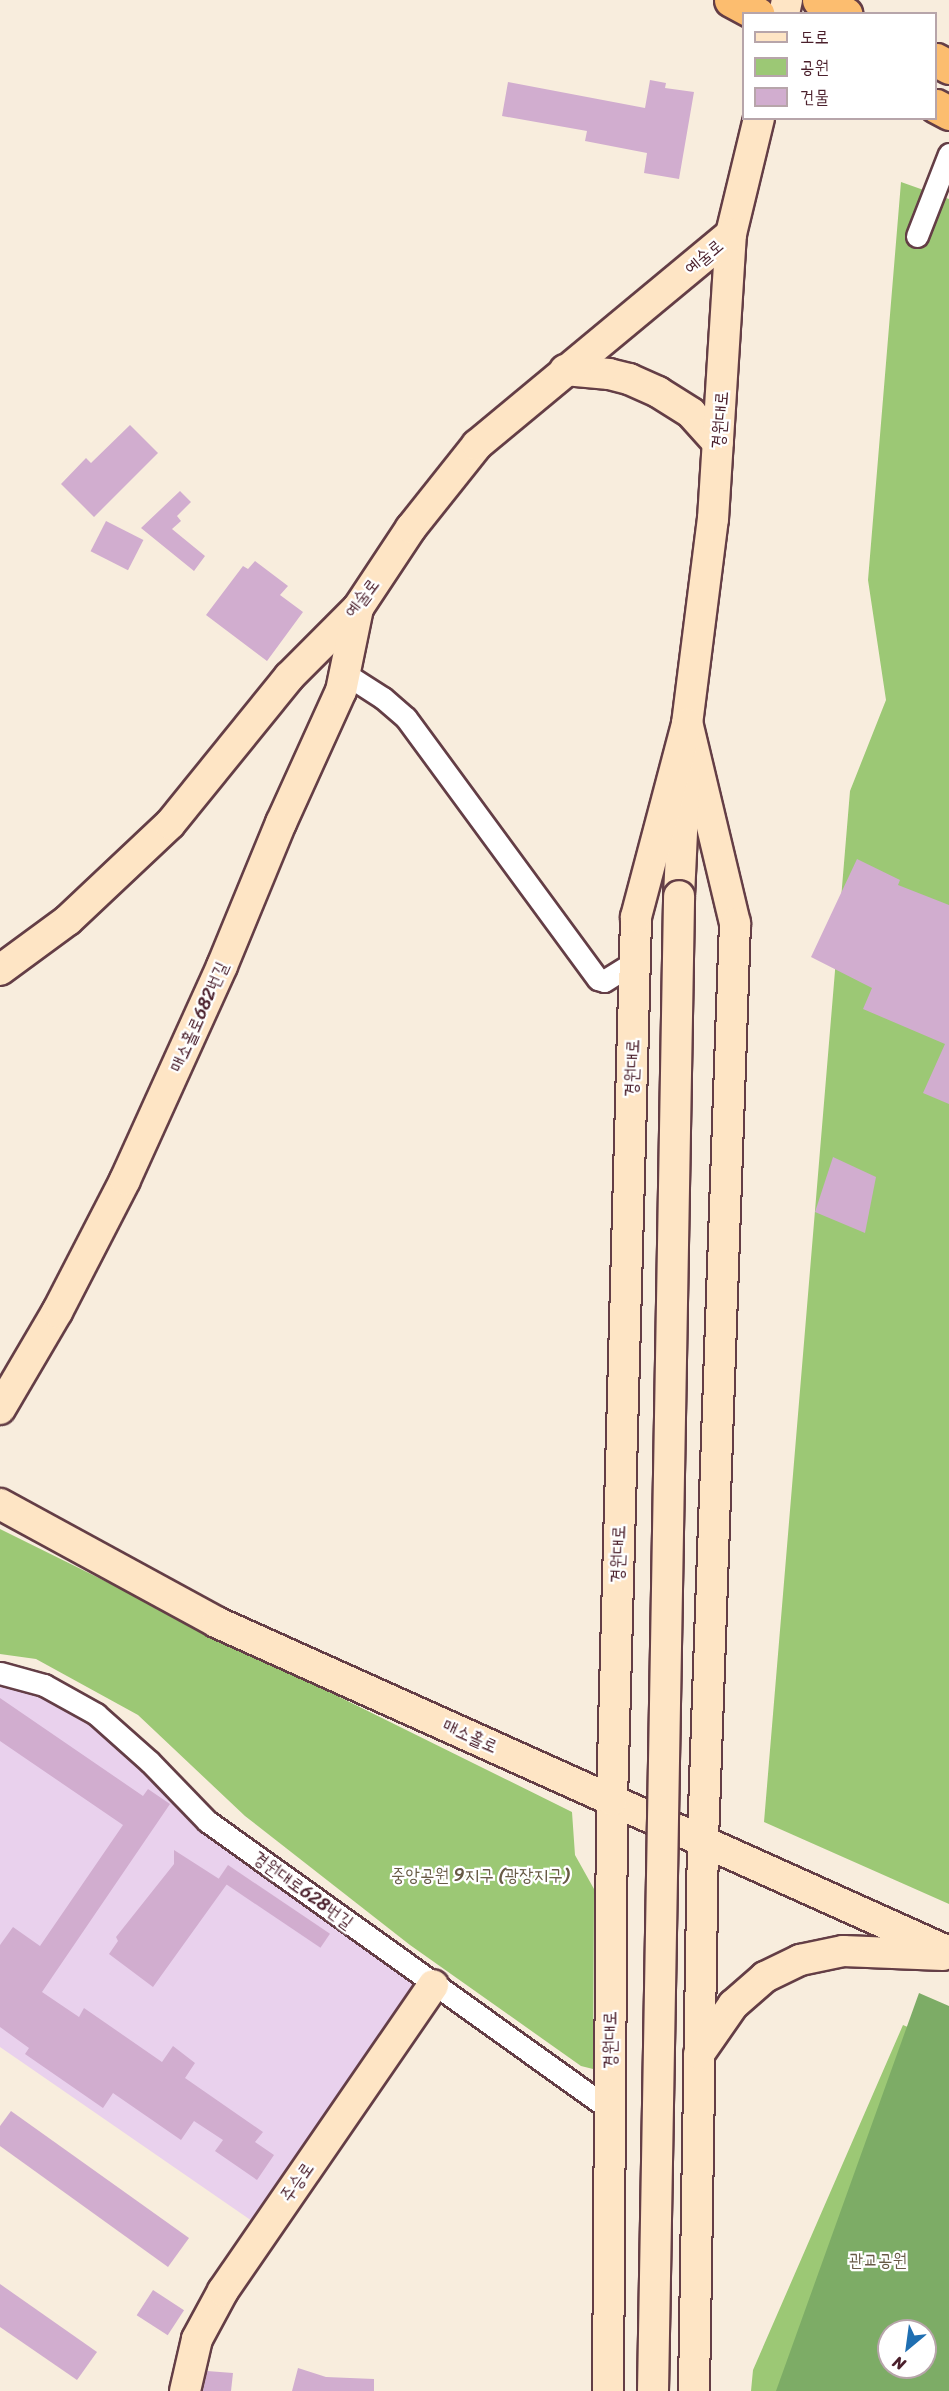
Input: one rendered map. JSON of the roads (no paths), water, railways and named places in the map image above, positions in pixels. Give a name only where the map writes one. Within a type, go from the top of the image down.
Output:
[{"type":"highway","points":[[730,0],[753,12]]},
{"type":"highway","points":[[819,0],[841,12]]},
{"type":"main road","name":"경원대로","points":[[653,2391],[679,896],[687,724],[713,519],[731,234],[759,120]]},
{"type":"main road","name":"예술로","points":[[0,970],[68,920],[171,824],[289,677],[358,608],[411,528],[477,445],[731,234]]},
{"type":"main road","points":[[565,370],[609,374],[629,379],[658,392],[691,413],[718,443]]},
{"type":"main road","name":"매소홀로682번길","points":[[0,1409],[57,1312],[125,1180],[222,966],[281,823],[341,691],[358,608]]},
{"type":"main road","name":"경원대로","points":[[608,2391],[612,1800],[636,917],[687,724]]},
{"type":"main road","name":"경원대로","points":[[687,724],[735,923],[703,1841],[694,2391]]},
{"type":"main road","name":"매소홀로","points":[[0,1504],[216,1622],[949,1953]]},
{"type":"main road","points":[[699,2054],[733,2005],[765,1977],[800,1960],[843,1951],[949,1953]]},
{"type":"main road","name":"주승로","points":[[185,2391],[197,2339],[223,2291],[433,1985]]},
{"type":"street","points":[[917,236],[949,154]]},
{"type":"street","points":[[344,673],[383,698],[406,718],[598,979],[604,981],[634,962]]},
{"type":"street","name":"경원대로628번길","points":[[0,1673],[44,1685],[96,1714],[150,1762],[207,1821],[610,2110]]},
{"type":"park label","name":"중앙공원 9지구 (광장지구)","points":[[480,1875]]},
{"type":"park label","name":"관교공원","points":[[878,2260]]}]
